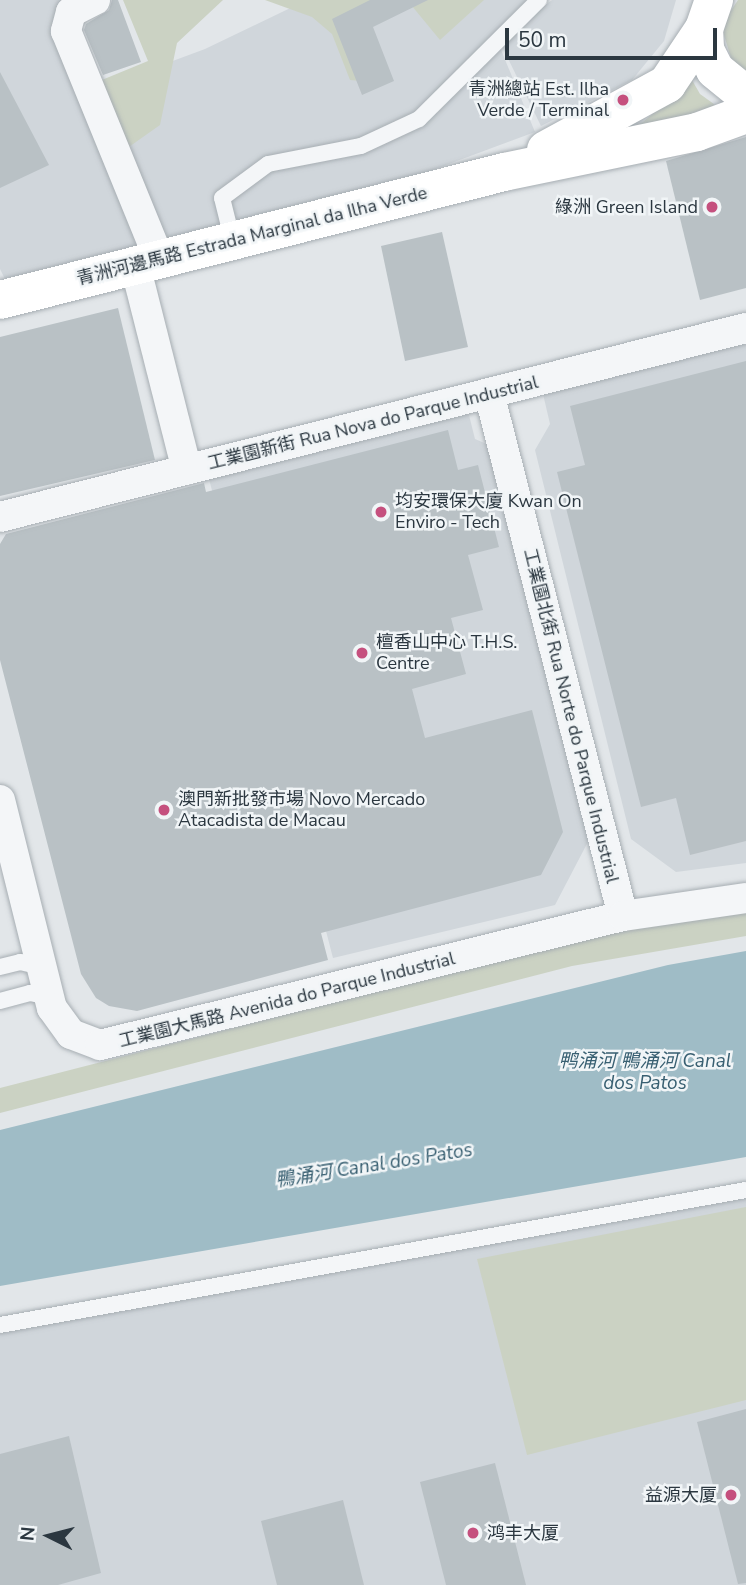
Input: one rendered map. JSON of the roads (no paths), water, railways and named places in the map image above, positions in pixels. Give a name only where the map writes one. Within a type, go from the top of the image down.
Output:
[{"type":"main road","name":"青洲河邊馬路 Estrada Marginal da Ilha Verde","points":[[503,172],[652,95],[687,58],[709,14]]},
{"type":"main road","name":"青洲河邊馬路 Estrada Marginal da Ilha Verde","points":[[709,14],[705,50],[715,70],[746,95]]},
{"type":"main road","name":"青洲河邊馬路 Estrada Marginal da Ilha Verde","points":[[1,296],[233,242],[503,172],[697,132],[746,114]]},
{"type":"street","points":[[96,0],[71,12],[66,31],[147,262],[187,470]]},
{"type":"street","name":"工業園新街 Rua Nova do Parque Industrial","points":[[0,517],[746,328]]},
{"type":"street","name":"工業園北街 Rua Norte do Parque Industrial","points":[[489,394],[623,916]]},
{"type":"street","name":"工業園大馬路 Avenida do Parque Industrial","points":[[0,800],[37,972],[60,1022],[71,1034],[93,1043],[117,1044],[623,916],[746,898]]},
{"type":"lane","points":[[233,242],[222,198],[268,164],[361,146],[419,119],[539,0]]},
{"type":"lane","points":[[0,967],[37,972]]},
{"type":"lane","points":[[0,1001],[37,972]]},
{"type":"lane","points":[[0,1325],[746,1190]]},
{"type":"water","name":"鸭涌河 鴨涌河 Canal dos Patos","points":[[746,951],[746,1157],[0,1286],[0,1130],[668,965]]},
{"type":"place","name":"青洲總站 Est. Ilha Verde / Terminal","points":[[623,100]]},
{"type":"place","name":"綠洲 Green Island","points":[[712,207]]},
{"type":"place","name":"均安環保大廈 Kwan On Enviro - Tech","points":[[381,512]]},
{"type":"place","name":"檀香山中心 T.H.S. Centre","points":[[362,653]]},
{"type":"place","name":"澳門新批發市場 Novo Mercado Atacadista de Macau","points":[[164,810]]},
{"type":"place","name":"益源大厦","points":[[731,1495]]},
{"type":"place","name":"鸿丰大厦","points":[[473,1533]]},
{"type":"water label","name":"鴨涌河 Canal dos Patos","points":[[374,1166]]}]
